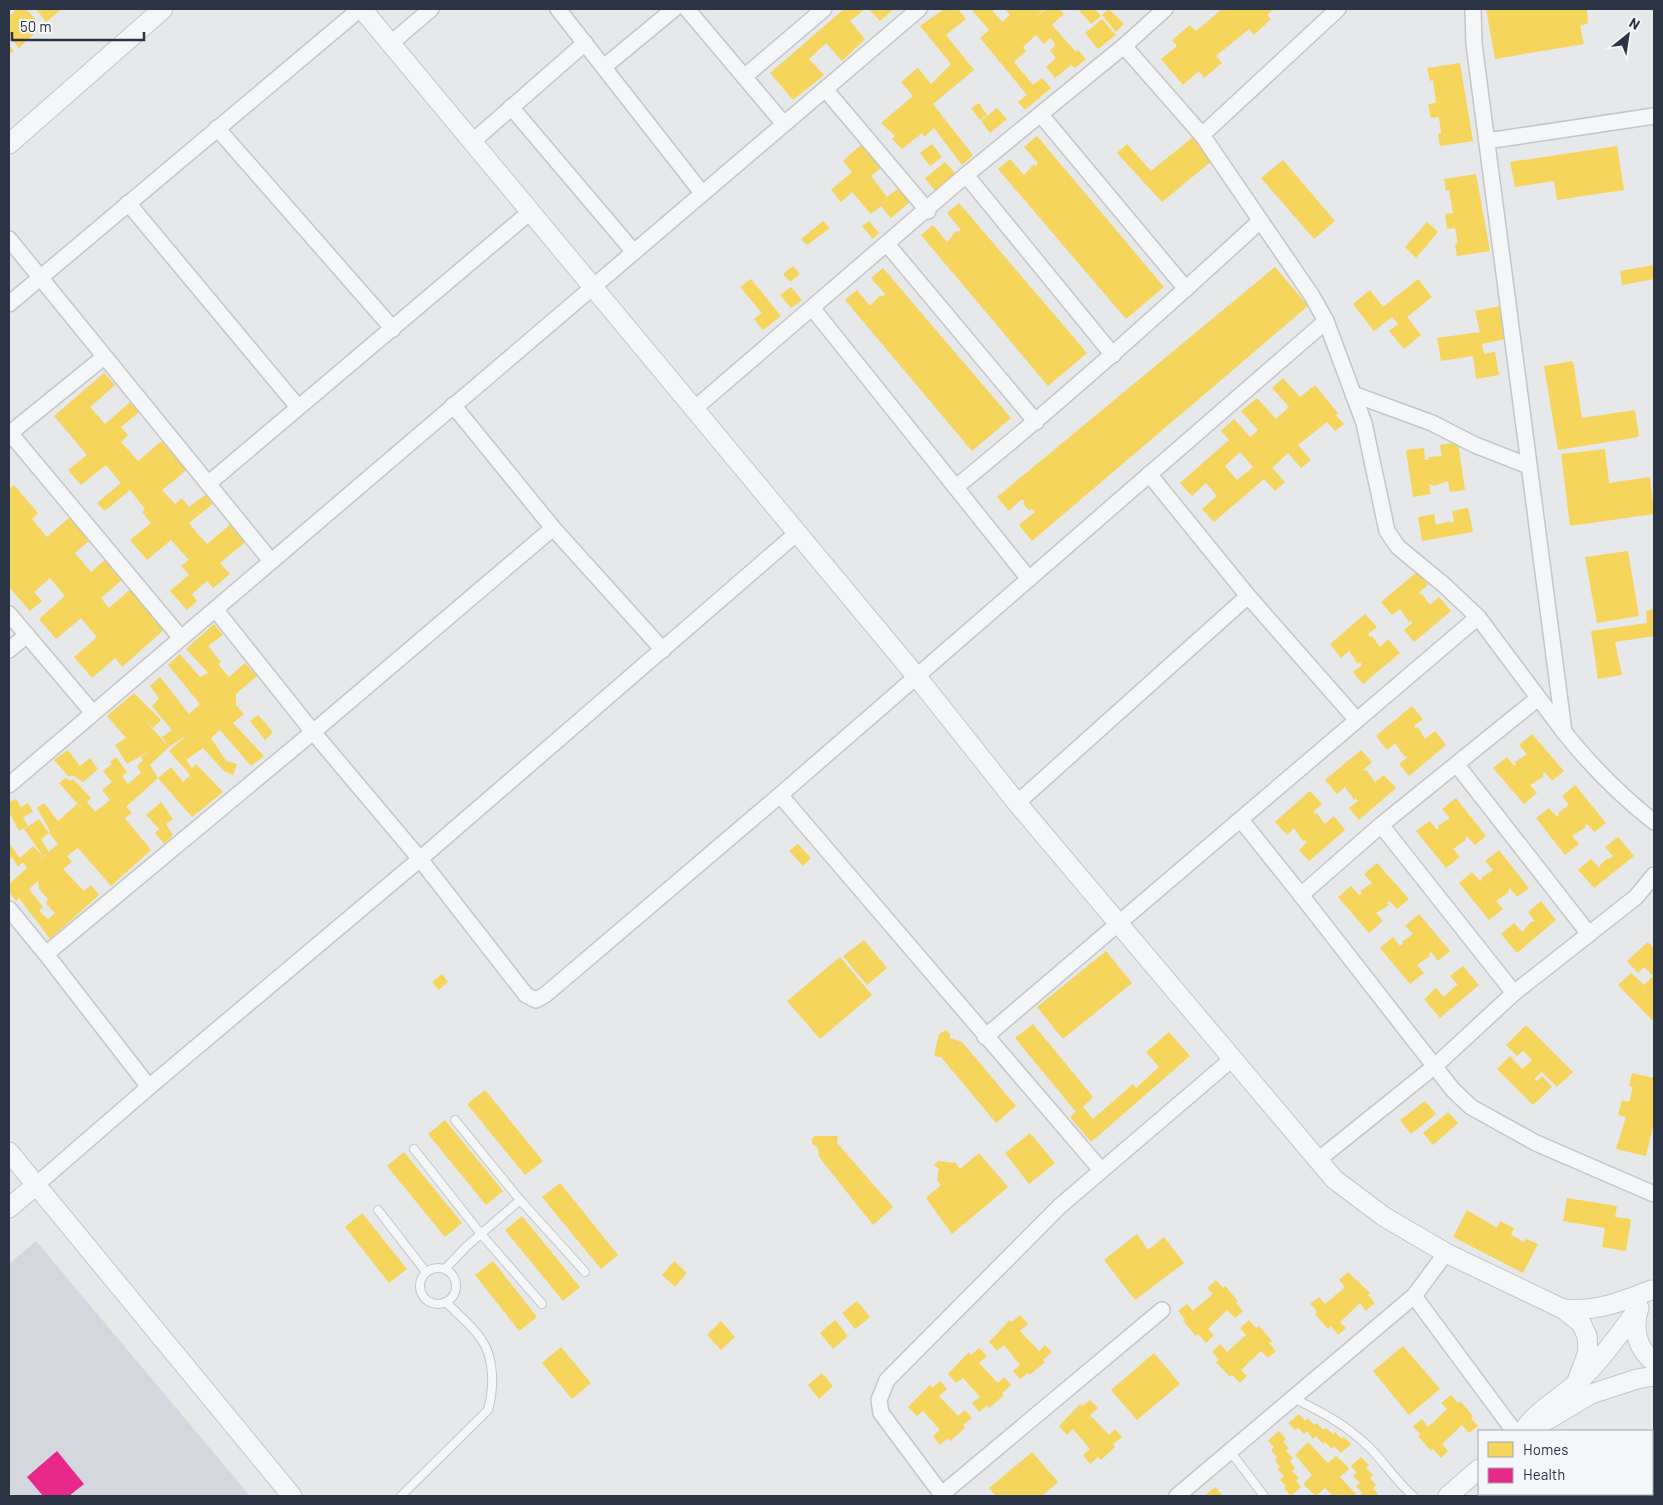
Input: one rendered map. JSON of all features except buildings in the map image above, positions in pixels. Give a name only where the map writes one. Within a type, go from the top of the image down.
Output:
[{"type":"street","points":[[9,144],[163,9]]},
{"type":"street","points":[[9,304],[361,9],[917,677],[1017,803],[1334,1179],[1355,1196],[1446,1253],[1563,1309],[1581,1323],[1588,1336],[1588,1352],[1586,1362],[1576,1384]]},
{"type":"street","points":[[390,44],[431,9]]},
{"type":"street","points":[[605,66],[674,9]]},
{"type":"street","points":[[687,9],[784,124]]},
{"type":"street","points":[[744,76],[824,9]]},
{"type":"street","points":[[9,785],[919,9]]},
{"type":"street","points":[[694,409],[966,176],[1124,46],[1165,9]]},
{"type":"street","points":[[1202,134],[1338,9]]},
{"type":"street","points":[[1473,9],[1474,44],[1564,732]]},
{"type":"street","points":[[567,12],[585,43],[605,66],[702,193]]},
{"type":"street","points":[[472,142],[585,43]]},
{"type":"street","points":[[1124,46],[1202,134],[1259,222],[1312,296],[1326,321],[1364,423],[1387,531],[1398,547],[1444,585],[1478,617],[1537,699],[1564,732],[1618,793],[1654,822]]},
{"type":"street","points":[[825,89],[928,210]]},
{"type":"street","points":[[511,107],[634,252]]},
{"type":"street","points":[[1041,114],[1186,289]]},
{"type":"street","points":[[1487,142],[1654,116]]},
{"type":"street","points":[[218,128],[393,329]]},
{"type":"street","points":[[966,176],[1113,355]]},
{"type":"street","points":[[128,204],[298,407]]},
{"type":"street","points":[[210,483],[530,212]]},
{"type":"street","points":[[956,487],[1036,422],[1113,355],[1259,222]]},
{"type":"street","points":[[9,239],[104,357],[210,483],[271,561]]},
{"type":"street","points":[[888,244],[1036,422]]},
{"type":"street","points":[[813,309],[1029,579]]},
{"type":"street","points":[[215,609],[313,732],[420,859],[526,995],[536,1000],[546,994],[780,795],[1326,321]]},
{"type":"street","points":[[104,357],[9,433],[181,638]]},
{"type":"street","points":[[1353,394],[1432,423],[1475,445],[1529,466]]},
{"type":"street","points":[[453,405],[552,528],[663,650]]},
{"type":"street","points":[[1149,474],[1248,596],[1356,719]]},
{"type":"street","points":[[46,954],[313,732],[552,528]]},
{"type":"street","points":[[9,1208],[148,1087],[420,859],[798,533]]},
{"type":"street","points":[[1017,803],[1248,596]]},
{"type":"street","points":[[9,614],[93,713]]},
{"type":"street","points":[[985,1037],[1478,617]]},
{"type":"street","points":[[9,650],[27,635]]},
{"type":"street","points":[[1301,894],[1537,699]]},
{"type":"street","points":[[1457,765],[1589,934]]},
{"type":"street","points":[[780,795],[985,1037],[1101,1170]]},
{"type":"street","points":[[1241,820],[1453,1090],[1472,1107],[1536,1143],[1654,1194]]},
{"type":"street","points":[[1381,826],[1514,993]]},
{"type":"street","points":[[1318,1160],[1435,1066],[1514,993],[1636,897],[1654,875]]},
{"type":"street","points":[[9,909],[148,1087]]},
{"type":"street","points":[[1162,1310],[943,1495],[881,1413],[879,1400],[887,1380],[1060,1206],[1232,1058]]},
{"type":"street","points":[[9,1152],[292,1496]]},
{"type":"street","points":[[1177,1496],[1414,1296],[1446,1253]]},
{"type":"street","points":[[1563,1309],[1583,1311],[1603,1308],[1652,1289]]},
{"type":"street","points":[[1526,1430],[1532,1418],[1576,1384],[1603,1356],[1652,1289]]},
{"type":"street","points":[[1414,1296],[1513,1430]]},
{"type":"street","points":[[1638,1309],[1636,1331],[1654,1369]]},
{"type":"street","points":[[1528,1430],[1540,1426],[1591,1394],[1637,1379],[1654,1376]]},
{"type":"street","points":[[1448,1496],[1478,1470]]},
{"type":"lane","points":[[455,1120],[520,1200],[585,1272]]},
{"type":"lane","points":[[414,1149],[481,1234],[542,1304]]},
{"type":"lane","points":[[446,1268],[520,1200]]},
{"type":"lane","points":[[378,1210],[426,1272]]},
{"type":"lane","points":[[435,1267],[446,1268],[454,1275],[457,1285],[454,1296],[446,1302],[436,1304],[426,1300],[420,1291],[420,1280],[426,1272],[435,1267]]},
{"type":"lane","points":[[401,1496],[488,1410],[493,1392],[493,1372],[482,1340],[446,1302]]},
{"type":"lane","points":[[1294,1398],[1336,1419],[1370,1448],[1394,1479],[1413,1496]]},
{"type":"lane","points":[[1230,1451],[1264,1496]]},
{"type":"shaded area","points":[[36,1241],[250,1496],[9,1496],[9,1264]]}]
